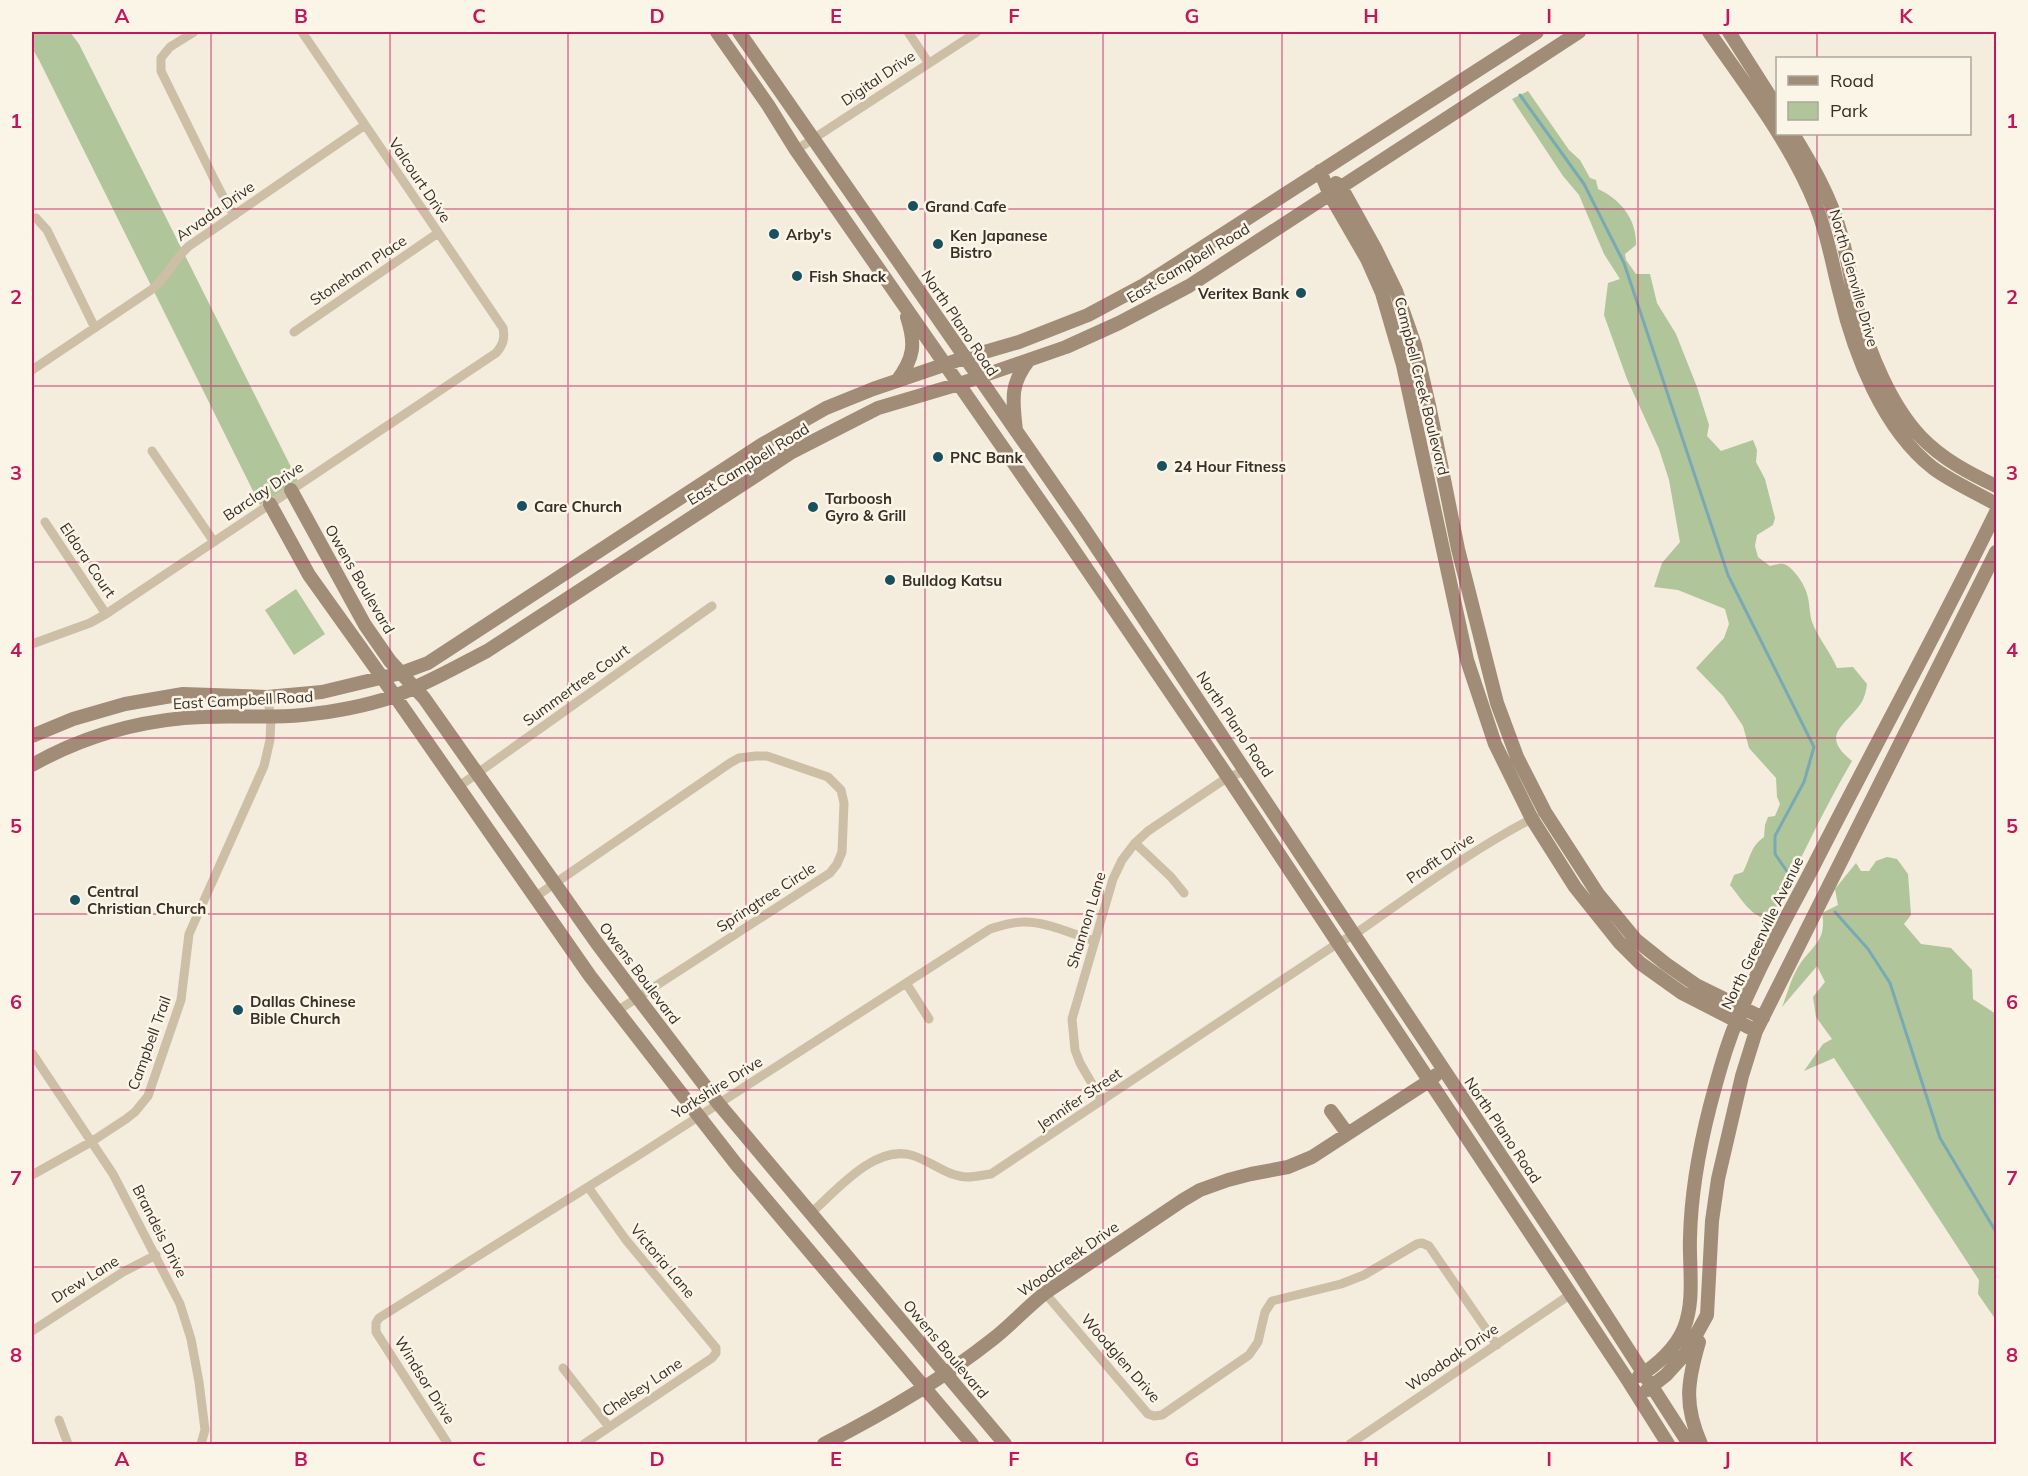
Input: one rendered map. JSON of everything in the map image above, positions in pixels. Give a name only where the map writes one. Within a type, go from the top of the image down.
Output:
[{"type":"main road","points":[[717,32],[1228,777],[1638,1395],[1668,1444]]},
{"type":"main road","name":"North Plano Road","points":[[739,32],[1016,433],[1083,526],[1579,1273],[1689,1444]]},
{"type":"main road","name":"East Campbell Road","points":[[32,736],[73,719],[124,704],[183,694],[267,697],[322,692],[401,673],[428,663],[739,460],[826,408],[897,381],[1018,342],[1088,315],[1144,285],[1537,32]]},
{"type":"main road","name":"East Campbell Road","points":[[32,765],[86,739],[131,726],[184,718],[304,715],[395,696],[415,687],[487,651],[792,452],[878,408],[912,396],[959,384],[1092,336],[1189,286],[1579,32]]},
{"type":"main road","name":"North Glenville Drive","points":[[1710,32],[1776,133]]},
{"type":"main road","points":[[1729,32],[1776,106]]},
{"type":"main road","name":"North Glenville Drive","points":[[1777,135],[1807,185],[1828,238],[1848,327],[1868,378],[1892,421],[1903,438],[1933,467],[1951,480],[1996,504]]},
{"type":"main road","name":"North Glenville Drive","points":[[1794,135],[1817,174],[1835,215],[1858,313],[1883,377],[1907,421],[1921,437],[1949,460],[1966,472],[1996,486]]},
{"type":"main road","name":"Campbell Creek Boulevard","points":[[1320,171],[1376,250],[1396,291],[1412,335],[1448,500],[1497,703],[1518,757],[1545,812],[1598,894],[1628,930],[1666,964],[1689,980],[1763,1018]]},
{"type":"main road","name":"Campbell Creek Boulevard","points":[[1336,191],[1382,293],[1395,339],[1434,503],[1467,660],[1495,744],[1532,819],[1575,887],[1617,940],[1640,963],[1703,1006],[1756,1031]]},
{"type":"main road","points":[[897,381],[912,357],[913,345],[913,334],[901,301]]},
{"type":"main road","points":[[1395,339],[1412,335]]},
{"type":"main road","points":[[1016,433],[1013,396],[1015,383],[1029,360]]},
{"type":"main road","points":[[739,460],[751,479]]},
{"type":"main road","name":"Owens Boulevard","points":[[291,490],[321,548],[338,574],[354,608],[390,661],[415,687],[638,998],[718,1103],[1005,1444]]},
{"type":"main road","points":[[1434,503],[1448,500]]},
{"type":"main road","points":[[270,504],[304,569],[617,1011],[736,1164],[972,1444]]},
{"type":"main road","name":"North Greenville Avenue","points":[[1629,1382],[1665,1356],[1676,1343],[1688,1316],[1690,1237],[1694,1185],[1701,1142],[1726,1050],[1743,1008],[1762,964],[1868,758],[1901,701],[1996,512]]},
{"type":"main road","points":[[1063,534],[1083,526]]},
{"type":"main road","points":[[623,535],[636,554]]},
{"type":"main road","points":[[1701,1444],[1692,1423],[1689,1408],[1692,1364],[1707,1315],[1712,1221],[1718,1179],[1742,1076],[1756,1031],[1996,552]]},
{"type":"main road","points":[[1483,708],[1497,703]]},
{"type":"main road","points":[[1617,940],[1628,930]]},
{"type":"main road","name":"Woodcreek Drive","points":[[824,1444],[870,1421],[946,1373],[1003,1331],[1045,1293],[1183,1200],[1200,1190],[1251,1174],[1288,1167],[1312,1157],[1430,1081],[1442,1069]]},
{"type":"main road","points":[[1331,1111],[1347,1133]]},
{"type":"main road","points":[[1571,1294],[1577,1289],[1579,1273]]},
{"type":"main road","points":[[1638,1395],[1653,1386],[1678,1364],[1707,1315]]},
{"type":"street","points":[[195,32],[170,47],[161,58],[161,71],[214,179],[235,215]]},
{"type":"street","name":"Valcourt Drive","points":[[302,32],[503,328],[505,338],[501,347]]},
{"type":"street","points":[[908,32],[928,63]]},
{"type":"street","name":"Digital Drive","points":[[796,150],[977,32]]},
{"type":"street","name":"Arvada Drive","points":[[32,370],[158,285],[180,254],[365,125]]},
{"type":"street","points":[[32,218],[36,218],[47,230],[95,328]]},
{"type":"street","name":"Stoneham Place","points":[[294,332],[438,233]]},
{"type":"street","name":"Barclay Drive","points":[[32,644],[90,623],[106,614],[496,353],[501,347]]},
{"type":"street","points":[[152,451],[214,542]]},
{"type":"street","name":"Eldora Court","points":[[45,522],[106,614]]},
{"type":"street","name":"Summertree Court","points":[[458,787],[712,606]]},
{"type":"street","name":"Campbell Trail","points":[[32,1175],[91,1142],[135,1112],[148,1096],[181,1000],[189,933],[264,766],[270,740],[271,717],[267,697]]},
{"type":"street","name":"Springtree Circle","points":[[535,897],[739,758],[767,756],[828,777],[841,790],[844,803],[842,852],[830,873],[617,1011]]},
{"type":"street","name":"Shannon Lane","points":[[1102,1101],[1080,1063],[1072,1019],[1113,879],[1122,860],[1148,831],[1228,777],[1246,771]]},
{"type":"street","name":"Profit Drive","points":[[1355,934],[1465,857],[1545,812]]},
{"type":"street","points":[[1135,843],[1171,877],[1184,893]]},
{"type":"street","name":"Yorkshire Drive","points":[[376,1332],[376,1323],[379,1318],[990,929],[1019,922],[1044,924],[1095,941]]},
{"type":"street","name":"Jennifer Street","points":[[810,1214],[861,1169],[877,1158],[895,1153],[912,1155],[951,1173],[966,1177],[991,1174],[1338,943],[1355,934]]},
{"type":"street","points":[[906,983],[930,1018]]},
{"type":"street","name":"Brandeis Drive","points":[[32,1053],[113,1174],[180,1304],[191,1339],[205,1430],[201,1444]]},
{"type":"street","name":"Victoria Lane","points":[[588,1187],[636,1253],[714,1344],[716,1353]]},
{"type":"street","name":"Woodglen Drive","points":[[1045,1293],[1148,1414],[1154,1416],[1162,1415],[1249,1355],[1258,1342],[1265,1312],[1272,1301],[1341,1284],[1364,1275],[1417,1244],[1422,1243],[1429,1246],[1497,1345]]},
{"type":"street","name":"Drew Lane","points":[[32,1331],[123,1272],[156,1255]]},
{"type":"street","name":"Woodoak Drive","points":[[1350,1444],[1571,1294]]},
{"type":"street","name":"Windsor Drive","points":[[376,1332],[448,1444]]},
{"type":"street","name":"Chelsey Lane","points":[[584,1444],[712,1358],[716,1353]]},
{"type":"street","points":[[563,1368],[609,1427]]},
{"type":"street","points":[[59,1420],[68,1444]]},
{"type":"green space","points":[[32,32],[70,32],[79,44],[298,481],[260,505],[32,48]]},
{"type":"green space","points":[[1528,91],[1569,150],[1580,160],[1590,178],[1596,180],[1598,189],[1620,204],[1630,218],[1636,236],[1636,245],[1625,254],[1626,260],[1636,274],[1650,274],[1657,303],[1676,334],[1697,387],[1709,425],[1707,436],[1721,451],[1753,440],[1757,450],[1756,462],[1765,479],[1775,518],[1773,525],[1757,535],[1755,546],[1758,557],[1770,566],[1784,564],[1795,572],[1806,590],[1811,619],[1837,668],[1853,667],[1867,684],[1859,706],[1837,732],[1838,745],[1852,761],[1770,919],[1752,912],[1730,885],[1734,875],[1743,872],[1753,849],[1764,837],[1768,817],[1775,816],[1780,804],[1777,797],[1776,778],[1749,748],[1743,726],[1723,696],[1696,668],[1724,638],[1729,624],[1725,609],[1678,590],[1654,587],[1662,563],[1680,542],[1669,480],[1659,449],[1627,379],[1604,315],[1608,283],[1620,279],[1604,254],[1579,195],[1563,176],[1512,99]]},
{"type":"green space","points":[[296,589],[325,634],[294,655],[265,610]]},
{"type":"green space","points":[[1887,857],[1897,859],[1908,874],[1911,915],[1904,924],[1921,944],[1951,948],[1972,970],[1973,999],[1996,1014],[1996,1320],[1978,1294],[1979,1280],[1834,1058],[1804,1071],[1823,1044],[1832,1039],[1816,1017],[1813,997],[1825,982],[1817,966],[1782,1007],[1796,971],[1822,932],[1822,913],[1838,905],[1835,889],[1856,863],[1861,871],[1869,871],[1876,861]]},
{"type":"waterway","points":[[1520,95],[1584,184],[1624,263],[1728,575],[1814,747],[1804,782],[1775,836],[1775,854],[1791,877]]},
{"type":"waterway","points":[[1835,912],[1868,949],[1890,983],[1940,1138],[1996,1232]]},
{"type":"place","name":"Grand Cafe","points":[[913,206]]},
{"type":"place","name":"Arby's","points":[[774,234]]},
{"type":"place","name":"Ken Japanese Bistro","points":[[938,244]]},
{"type":"place","name":"Fish Shack","points":[[797,276]]},
{"type":"place","name":"Veritex Bank","points":[[1301,293]]},
{"type":"place","name":"PNC Bank","points":[[938,457]]},
{"type":"place","name":"24 Hour Fitness","points":[[1162,466]]},
{"type":"place","name":"Care Church","points":[[522,506]]},
{"type":"place","name":"Tarboosh Gyro & Grill","points":[[813,507]]},
{"type":"place","name":"Bulldog Katsu","points":[[890,580]]},
{"type":"place","name":"Central Christian Church","points":[[75,900]]},
{"type":"place","name":"Dallas Chinese Bible Church","points":[[238,1010]]}]
